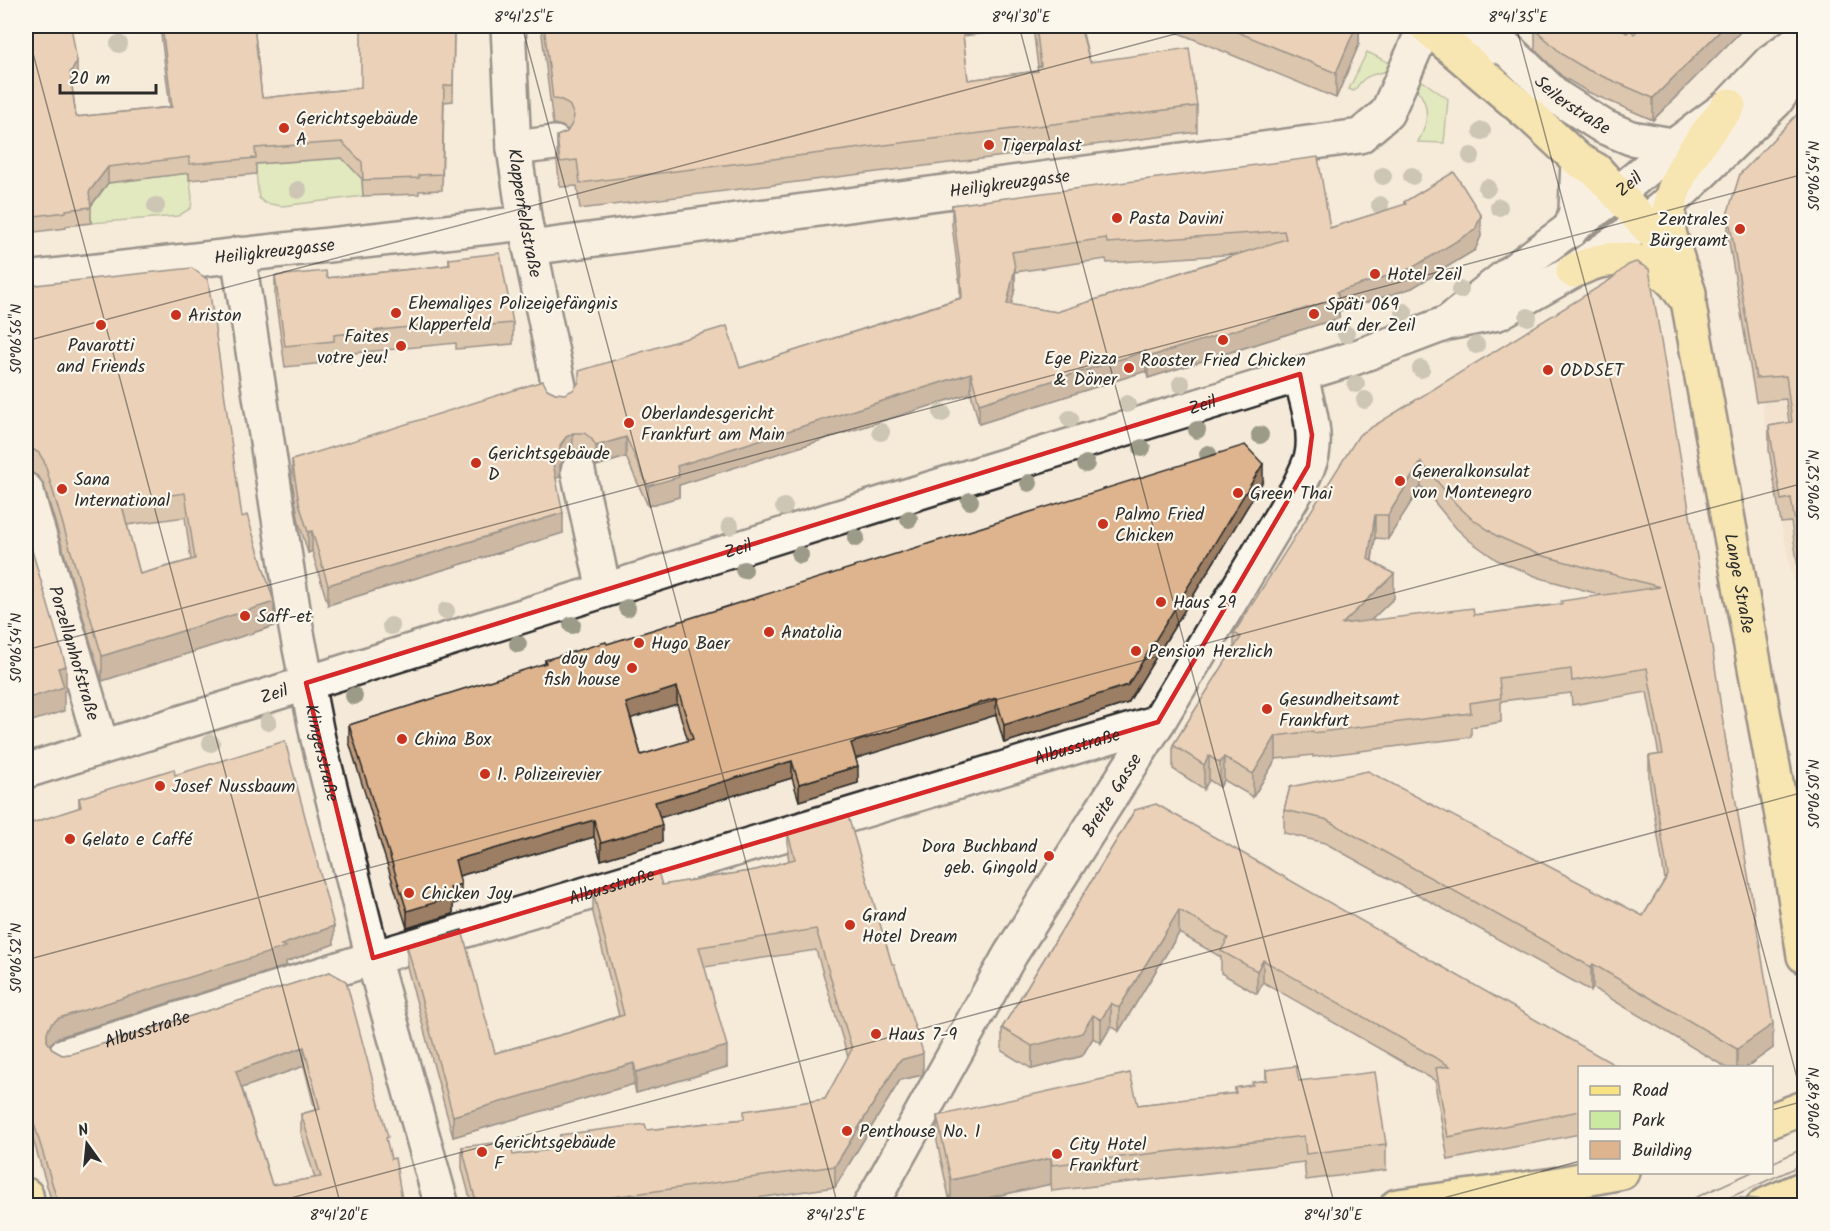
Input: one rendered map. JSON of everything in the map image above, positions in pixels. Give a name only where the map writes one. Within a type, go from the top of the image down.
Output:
[{"type":"main road","name":"Seilerstraße","points":[[1427,26],[1578,160],[1596,170],[1643,223]]},
{"type":"main road","points":[[1681,270],[1669,230],[1670,202],[1684,148],[1729,105]]},
{"type":"main road","name":"Lange Straße","points":[[1643,223],[1665,246],[1681,270],[1689,293],[1689,306],[1787,843],[1804,956]]},
{"type":"main road","points":[[1573,271],[1599,261],[1630,259],[1645,262],[1676,283],[1689,306]]},
{"type":"main road","points":[[1773,1120],[1804,1108]]},
{"type":"main road","points":[[1397,1206],[1554,1185],[1616,1174]]},
{"type":"main road","points":[[1763,1206],[1804,1188]]},
{"type":"main road","points":[[26,1195],[28,1206]]},
{"type":"street","name":"Klapperfeldstraße","points":[[508,26],[514,148],[528,236],[561,396]]},
{"type":"street","name":"Seilerstraße","points":[[1427,26],[1513,37],[1557,97],[1604,127],[1631,138],[1684,148],[1732,144]]},
{"type":"street","name":"Heiligkreuzgasse","points":[[26,279],[238,254],[528,236],[1360,136],[1387,113],[1427,26]]},
{"type":"street","points":[[1729,105],[1771,62],[1804,37]]},
{"type":"street","name":"Zeil","points":[[26,771],[1388,347],[1447,323],[1498,313],[1573,271],[1670,202],[1775,102],[1804,62]]},
{"type":"street","points":[[514,148],[555,143]]},
{"type":"street","name":"Zeil","points":[[1447,323],[1510,273],[1684,148]]},
{"type":"street","points":[[1570,231],[1576,211],[1578,160]]},
{"type":"street","name":"Klingerstraße","points":[[238,254],[306,683],[373,958],[442,1206]]},
{"type":"street","name":"Breite Gasse","points":[[870,1206],[1010,955],[1158,722],[1297,490],[1308,466],[1313,447],[1300,374]]},
{"type":"street","points":[[578,471],[604,590]]},
{"type":"street","name":"Porzellanhofstraße","points":[[26,490],[102,747]]},
{"type":"street","name":"Albusstraße","points":[[65,1055],[373,958],[1158,722]]},
{"type":"highlighted area","points":[[1300,374],[1312,435],[1308,466],[1158,722],[373,958],[306,683]]},
{"type":"shaded area","points":[[1804,394],[1804,629],[1781,523],[1762,402]]},
{"type":"green space","points":[[1367,52],[1398,67],[1368,77],[1354,91],[1349,89]]},
{"type":"green space","points":[[1411,73],[1448,99],[1444,143],[1418,142],[1425,125],[1427,109],[1421,94],[1408,81]]},
{"type":"green space","points":[[347,158],[361,169],[363,196],[282,206],[265,203],[259,198],[255,164]]},
{"type":"green space","points":[[189,173],[191,208],[178,216],[91,223],[88,198],[97,198],[102,190],[101,184]]},
{"type":"building","name":"Gerichtsgebäude A","points":[[26,26],[71,26],[77,62],[70,73],[76,117],[172,107],[162,26],[254,26],[262,98],[361,88],[361,28],[365,26],[454,26],[453,85],[444,86],[442,174],[419,175],[419,178],[363,180],[362,162],[342,142],[255,148],[256,158],[189,164],[189,157],[108,167],[89,192],[91,207],[35,216],[35,214],[26,215]]},
{"type":"building","points":[[544,26],[962,26],[968,80],[1038,71],[1037,67],[1041,66],[1036,26],[1080,26],[1090,62],[1189,48],[1197,106],[580,183],[577,160],[560,162],[557,136],[567,132],[574,116],[570,106],[562,100],[553,99]]},
{"type":"building","points":[[1223,26],[1356,26],[1336,73]]},
{"type":"building","points":[[1538,26],[1615,26],[1627,33],[1630,29],[1634,34],[1642,26],[1725,26],[1653,98],[1588,70],[1563,55],[1535,29]]},
{"type":"building","points":[[1804,107],[1804,581],[1791,498],[1781,500],[1769,426],[1792,422],[1786,376],[1756,378],[1728,212],[1740,174]]},
{"type":"building","points":[[1318,157],[1330,228],[1406,204],[1404,202],[1454,172],[1481,215],[1475,230],[1412,268],[1337,292],[1339,298],[1148,357],[1146,351],[979,404],[971,373],[677,466],[679,477],[648,486],[626,437],[596,446],[584,433],[573,433],[566,437],[560,445],[560,456],[552,459],[563,513],[328,585],[312,531],[308,532],[299,503],[292,460],[543,381],[547,389],[565,394],[573,390],[579,382],[579,371],[727,326],[740,368],[962,298],[952,205]],"holes":[[[1284,231],[1286,239],[1057,312],[1007,304],[1015,268],[1012,252],[1106,238],[1107,243]]]},
{"type":"building","points":[[500,253],[513,323],[456,328],[456,322],[334,335],[334,341],[285,346],[275,276],[326,271],[327,278],[450,265],[449,259]]},
{"type":"building","points":[[1636,262],[1649,269],[1773,1024],[1737,1049],[1593,964],[1591,967],[1325,819],[1284,810],[1290,787],[1368,771],[1643,916],[1668,875],[1649,756],[1663,754],[1647,668],[1572,681],[1571,669],[1499,678],[1501,698],[1470,703],[1471,713],[1276,736],[1253,774],[1224,757],[1220,763],[1209,756],[1204,765],[1173,745],[1241,637],[1234,633],[1359,435],[1610,280],[1628,265]],"holes":[[[1421,462],[1456,504],[1497,536],[1540,555],[1660,587],[1561,601],[1562,604],[1474,615],[1473,608],[1342,624],[1394,574],[1368,559],[1375,515],[1388,515]]]},
{"type":"building","points":[[192,268],[208,280],[242,517],[247,515],[274,602],[102,656],[44,461],[39,453],[26,448],[26,286]],"holes":[[[185,493],[195,559],[140,574],[121,502]]]},
{"type":"building","points":[[1245,445],[1263,464],[1128,685],[1004,725],[996,698],[851,743],[858,766],[799,784],[792,761],[655,802],[662,825],[601,843],[594,820],[455,860],[461,884],[450,888],[453,897],[407,911],[349,725],[546,663],[545,660],[606,642],[607,644]],"holes":[[[677,687],[693,739],[641,755],[626,703]]]},
{"type":"building","points":[[26,530],[66,666],[58,668],[64,687],[26,699]]},
{"type":"building","points":[[285,741],[334,926],[281,945],[286,947],[59,1018],[51,1024],[47,1032],[47,1041],[53,1050],[62,1055],[71,1054],[330,972],[346,981],[388,1137],[386,1138],[391,1159],[395,1158],[403,1206],[59,1206],[26,1097],[26,825],[81,807],[79,798],[174,769],[175,775]],"holes":[[[304,1047],[320,1109],[301,1114],[321,1177],[272,1185],[236,1071]]]},
{"type":"building","points":[[1156,804],[1615,1066],[1578,1066],[1578,1111],[1448,1137],[1436,1068],[1450,1066],[1263,960],[1257,971],[1221,951],[1228,938],[1179,910],[1119,1008],[1111,1003],[1101,1020],[1093,1015],[1082,1033],[1032,1046],[1002,1028],[1135,810]]},
{"type":"building","points":[[848,816],[892,964],[894,964],[923,1052],[900,1060],[835,1166],[548,1206],[477,1206],[462,1147],[509,1141],[513,1155],[563,1148],[560,1135],[645,1124],[647,1130],[744,1119],[744,1111],[825,1099],[852,1049],[816,929],[699,947],[727,1046],[636,1072],[634,1063],[453,1116],[407,946],[462,930],[495,1053],[568,1033],[624,1015],[593,892],[658,872],[662,885],[756,870],[795,859],[788,834]]},
{"type":"building","points":[[1296,1066],[1299,1081],[1375,1072],[1386,1144],[1306,1154],[1304,1136],[1052,1165],[1051,1158],[951,1180],[937,1116],[1130,1073],[1138,1105],[1236,1093],[1235,1088],[1267,1080],[1266,1070]]},
{"type":"tram line","points":[[1773,1163],[1804,1148]]},
{"type":"tram line","points":[[1711,1206],[1804,1164]]},
{"type":"tram line","points":[[1677,1206],[1748,1174]]},
{"type":"tram line","points":[[1687,1206],[1724,1198],[1749,1198],[1786,1206]]},
{"type":"place","name":"Gerichtsgebäude A","points":[[284,128]]},
{"type":"place","name":"Tigerpalast","points":[[989,145]]},
{"type":"place","name":"Pasta Davini","points":[[1117,218]]},
{"type":"place","name":"Zentrales Bürgeramt","points":[[1740,229]]},
{"type":"place","name":"Hotel Zeil","points":[[1375,274]]},
{"type":"place","name":"Ehemaliges Polizeigefängnis Klapperfeld","points":[[396,313]]},
{"type":"place","name":"Späti 069 auf der Zeil","points":[[1314,314]]},
{"type":"place","name":"Ariston","points":[[176,315]]},
{"type":"place","name":"Pavarotti and Friends","points":[[101,325]]},
{"type":"place","name":"Rooster Fried Chicken","points":[[1223,340]]},
{"type":"place","name":"Faites votre jeu!","points":[[401,346]]},
{"type":"place","name":"Ege Pizza & Döner","points":[[1129,368]]},
{"type":"place","name":"ODDSET","points":[[1548,370]]},
{"type":"place","name":"Oberlandesgericht Frankfurt am Main","points":[[629,423]]},
{"type":"place","name":"Gerichtsgebäude D","points":[[476,463]]},
{"type":"place","name":"Generalkonsulat von Montenegro","points":[[1400,481]]},
{"type":"place","name":"Sana International","points":[[62,489]]},
{"type":"place","name":"Green Thai","points":[[1238,493]]},
{"type":"place","name":"Palmo Fried Chicken","points":[[1103,524]]},
{"type":"place","name":"Haus 29","points":[[1161,602]]},
{"type":"place","name":"Saff-et","points":[[245,616]]},
{"type":"place","name":"Anatolia","points":[[769,632]]},
{"type":"place","name":"Hugo Baer","points":[[639,643]]},
{"type":"place","name":"Pension Herzlich","points":[[1136,651]]},
{"type":"place","name":"doy doy fish house","points":[[632,668]]},
{"type":"place","name":"Gesundheitsamt Frankfurt","points":[[1267,709]]},
{"type":"place","name":"China Box","points":[[402,739]]},
{"type":"place","name":"1. Polizeirevier","points":[[485,774]]},
{"type":"place","name":"Josef Nussbaum","points":[[160,786]]},
{"type":"place","name":"Gelato e Caffé","points":[[70,839]]},
{"type":"place","name":"Dora Buchband geb. Gingold","points":[[1049,856]]},
{"type":"place","name":"Chicken Joy","points":[[409,893]]},
{"type":"place","name":"Grand Hotel Dream","points":[[850,925]]},
{"type":"place","name":"Haus 7-9","points":[[876,1034]]},
{"type":"place","name":"Penthouse No. 1","points":[[847,1131]]},
{"type":"place","name":"Gerichtsgebäude F","points":[[482,1152]]},
{"type":"place","name":"City Hotel Frankfurt","points":[[1057,1154]]}]
